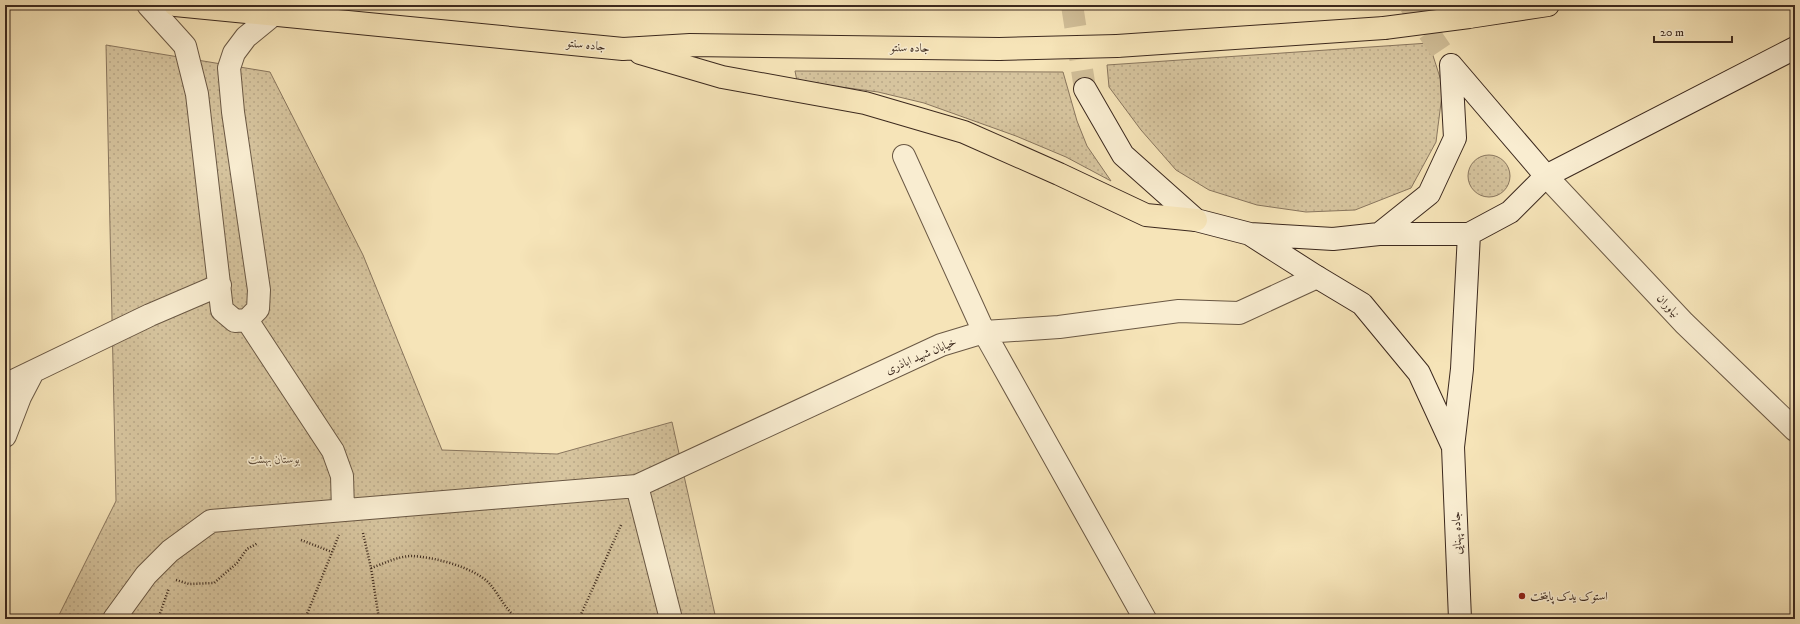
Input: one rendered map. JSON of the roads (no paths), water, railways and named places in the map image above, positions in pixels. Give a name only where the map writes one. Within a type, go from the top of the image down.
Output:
[{"type":"main road","name":"جاده سنتو","points":[[175,5],[623,49],[690,46],[999,49],[1117,46],[1384,28],[1548,5]]},
{"type":"main road","points":[[623,49],[722,78],[865,103],[964,132],[1060,174],[1146,215],[1196,220]]},
{"type":"street","points":[[148,5],[185,46],[197,94],[222,310],[235,321],[247,320],[258,309],[259,290],[233,112],[229,68],[234,53],[246,37],[273,14]]},
{"type":"street","points":[[1085,89],[1123,154],[1196,220],[1250,234],[1334,239],[1379,234],[1469,234],[1510,212],[1546,176],[1795,48]]},
{"type":"street","name":"نیاوران","points":[[1379,234],[1428,194],[1454,138],[1451,65],[1546,176],[1684,323],[1795,430]]},
{"type":"street","points":[[904,156],[984,332],[1145,619]]},
{"type":"street","points":[[1250,234],[1362,304],[1420,373],[1453,446]]},
{"type":"street","points":[[1453,446],[1462,370],[1469,234]]},
{"type":"street","name":"خیابان شهید اباذری","points":[[637,486],[941,345],[984,332],[1060,327],[1179,311],[1239,313],[1317,277]]},
{"type":"street","points":[[5,385],[150,315],[220,285]]},
{"type":"street","points":[[247,320],[333,451],[342,476],[342,519]]},
{"type":"street","points":[[5,436],[20,397],[33,372]]},
{"type":"street","name":"جاده پهنایی","points":[[1453,446],[1460,619]]},
{"type":"street","points":[[114,619],[155,566],[170,551],[211,521],[342,519],[637,486],[671,619]]},
{"type":"tunnel","points":[[1072,5],[1085,89]]},
{"type":"tunnel","points":[[1410,5],[1451,65]]},
{"type":"place","name":"استوک یدک پایتخت","points":[[1522,596]]},
{"type":"park label","name":"بوستان بهشت","points":[[274,459]]}]
